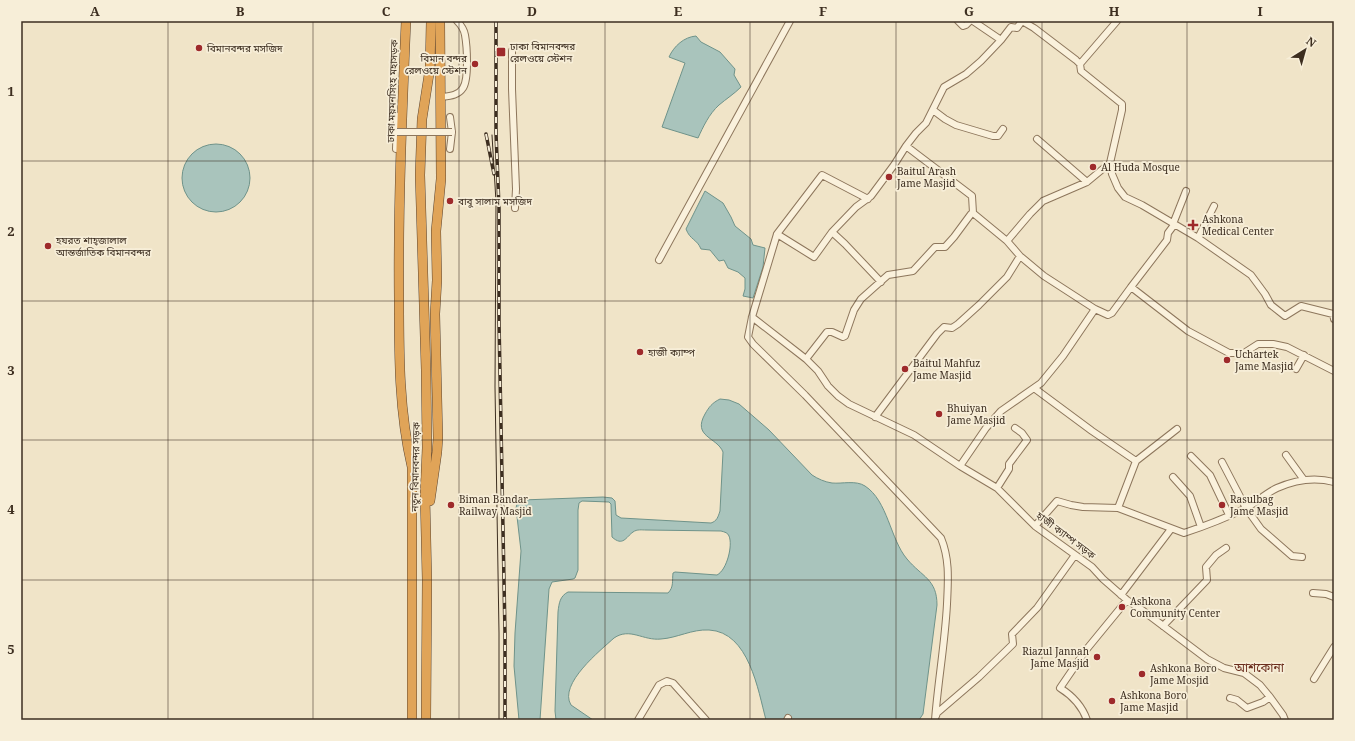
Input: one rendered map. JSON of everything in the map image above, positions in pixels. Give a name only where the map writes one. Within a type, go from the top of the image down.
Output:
[{"type":"highway","name":"ঢাকা ময়মনসিংহ মহাসড়ক","points":[[398,250],[406,21]]},
{"type":"highway","name":"নতুন বিমানবন্দর সড়ক","points":[[426,720],[427,580],[425,495],[427,409],[420,152],[422,119],[430,68],[431,21]]},
{"type":"highway","name":"নতুন বিমানবন্দর সড়ক","points":[[430,502],[438,438],[435,314],[437,280],[436,231],[441,179],[440,21]]},
{"type":"highway","name":"নতুন বিমানবন্দর সড়ক","points":[[398,250],[400,383],[407,445],[412,467],[412,720]]},
{"type":"street","points":[[440,97],[455,96],[463,89],[467,77],[465,35],[461,24],[457,21]]},
{"type":"street","points":[[659,260],[790,21]]},
{"type":"street","points":[[958,21],[963,26],[971,21],[1001,40]]},
{"type":"street","points":[[776,234],[814,257],[832,232],[856,207],[868,199],[894,165],[906,146],[926,123],[944,87],[971,70],[1001,40],[1011,27],[1017,28],[1022,21],[1076,60],[1080,64],[1081,71],[1122,104],[1110,163],[1112,174],[1118,188],[1125,197],[1142,205],[1198,238],[1251,276],[1266,294],[1271,304],[1285,316],[1301,306],[1333,314],[1334,319]]},
{"type":"street","points":[[1080,64],[1117,21]]},
{"type":"street","points":[[512,51],[516,189],[515,208]]},
{"type":"street","points":[[933,110],[956,125],[993,136],[998,136],[1003,129]]},
{"type":"street","points":[[396,116],[396,149]]},
{"type":"street","points":[[450,117],[452,132],[450,149]]},
{"type":"street","points":[[397,132],[452,132]]},
{"type":"street","points":[[1037,139],[1087,182]]},
{"type":"street","points":[[906,146],[972,196],[974,213],[1007,241],[1020,256],[1044,276],[1095,309],[1108,315],[1167,240],[1168,233],[1174,225],[1186,191]]},
{"type":"street","points":[[1007,241],[1043,201],[1087,182],[1110,163]]},
{"type":"street","points":[[868,199],[822,175],[776,234],[752,317],[748,337],[753,344],[805,395],[941,538],[945,548],[948,569],[945,631],[937,719]]},
{"type":"street","points":[[1198,238],[1214,206]]},
{"type":"street","points":[[806,359],[827,332],[832,332],[843,337],[845,336],[854,310],[861,299],[890,275],[913,271],[935,247],[945,247],[971,214],[974,213]]},
{"type":"street","points":[[832,232],[881,282]]},
{"type":"street","points":[[875,417],[936,334],[944,327],[952,328],[958,324],[979,305],[1007,277],[1020,256]]},
{"type":"street","points":[[1131,287],[1188,331],[1229,353],[1244,353],[1258,344],[1287,346],[1334,371]]},
{"type":"street","points":[[960,466],[986,428],[1001,411],[1041,383],[1063,356],[1095,309]]},
{"type":"street","name":"হাজী ক্যাম্প সড়ক","points":[[752,317],[806,359],[818,371],[828,386],[849,404],[902,428],[997,488],[1035,526],[1092,567],[1121,595],[1206,659],[1224,668],[1244,673],[1260,685],[1283,715],[1285,720]]},
{"type":"street","points":[[1296,369],[1304,355]]},
{"type":"street","points":[[1034,388],[1081,424],[1136,461]]},
{"type":"street","points":[[997,488],[1006,474],[1009,464],[1027,440],[1015,428]]},
{"type":"street","points":[[1118,508],[1136,461],[1177,429]]},
{"type":"street","points":[[1286,455],[1304,480]]},
{"type":"street","points":[[1191,456],[1210,475],[1229,515]]},
{"type":"street","points":[[1222,462],[1246,508],[1261,529],[1292,556],[1302,557]]},
{"type":"street","points":[[1173,477],[1190,496],[1201,527]]},
{"type":"street","points":[[1035,526],[1057,500],[1083,507],[1118,508],[1184,533],[1246,508],[1277,488],[1304,480],[1323,479],[1334,482]]},
{"type":"street","points":[[1121,595],[1171,529]]},
{"type":"street","points":[[1163,626],[1207,580],[1206,567],[1216,555],[1226,548]]},
{"type":"street","points":[[937,719],[937,713],[979,677],[1012,644],[1012,634],[1037,608],[1075,555]]},
{"type":"street","points":[[1313,593],[1334,596]]},
{"type":"street","points":[[1087,720],[1084,710],[1069,694],[1060,688],[1086,650],[1128,600]]},
{"type":"street","points":[[1314,679],[1334,647]]},
{"type":"street","points":[[638,720],[659,685],[666,681],[673,683],[706,720]]},
{"type":"street","points":[[1230,698],[1237,700],[1247,708],[1270,697]]},
{"type":"water","points":[[696,36],[701,42],[720,52],[735,69],[734,75],[741,87],[712,112],[698,138],[662,127],[685,63],[669,57],[680,43],[687,38]]},
{"type":"water","points":[[209,144],[223,144],[235,149],[245,159],[250,171],[250,185],[245,197],[235,207],[223,212],[209,212],[197,207],[187,197],[182,185],[182,171],[187,159],[197,149]]},
{"type":"water","points":[[705,191],[723,203],[735,226],[751,239],[753,245],[765,248],[763,267],[753,298],[743,296],[745,289],[745,278],[738,272],[728,268],[724,260],[719,261],[710,250],[701,249],[686,229]]},
{"type":"water","points":[[720,399],[729,400],[739,404],[769,430],[812,475],[829,483],[861,484],[873,493],[879,501],[901,551],[907,559],[928,579],[936,596],[937,605],[923,714],[919,720],[766,720],[750,664],[743,651],[734,641],[723,633],[703,630],[661,639],[631,634],[620,635],[614,638],[591,659],[575,678],[570,687],[569,697],[571,705],[593,720],[556,720],[558,612],[559,603],[563,596],[568,592],[668,593],[672,586],[673,573],[717,575],[724,568],[730,551],[729,536],[721,531],[636,530],[622,541],[616,540],[612,537],[611,504],[609,502],[582,501],[579,503],[578,510],[578,570],[575,578],[552,582],[549,589],[540,720],[519,720],[514,666],[521,551],[516,508],[517,504],[522,500],[603,497],[612,498],[615,501],[616,515],[621,518],[711,523],[715,521],[720,511],[723,452],[716,443],[703,432],[701,428],[705,414],[709,407]]},
{"type":"tram line","points":[[492,135],[496,202],[495,387],[499,720]]},
{"type":"railway","points":[[496,21],[496,133],[499,208],[499,322],[505,633],[505,720]]},
{"type":"railway","points":[[486,134],[494,174]]},
{"type":"place","name":"বিমানবন্দর মসজিদ","points":[[199,48]]},
{"type":"place","name":"ঢাকা বিমানবন্দর রেলওয়ে স্টেশন","points":[[501,52]]},
{"type":"place","name":"বিমান বন্দর রেলওয়ে স্টেশন","points":[[475,64]]},
{"type":"place","name":"Al Huda Mosque","points":[[1093,167]]},
{"type":"place","name":"Baitul Arash Jame Masjid","points":[[889,177]]},
{"type":"place","name":"বাবু সালাম মসজিদ","points":[[450,201]]},
{"type":"place","name":"Ashkona Medical Center","points":[[1193,225]]},
{"type":"place","name":"হযরত শাহ্‌জালাল আন্তর্জাতিক বিমানবন্দর","points":[[48,246]]},
{"type":"place","name":"হাজী ক্যাম্প","points":[[640,352]]},
{"type":"place","name":"Uchartek Jame Masjid","points":[[1227,360]]},
{"type":"place","name":"Baitul Mahfuz Jame Masjid","points":[[905,369]]},
{"type":"place","name":"Bhuiyan Jame Masjid","points":[[939,414]]},
{"type":"place","name":"Biman Bandar Railway Masjid","points":[[451,505]]},
{"type":"place","name":"Rasulbag Jame Masjid","points":[[1222,505]]},
{"type":"place","name":"Ashkona Community Center","points":[[1122,607]]},
{"type":"place","name":"Riazul Jannah Jame Masjid","points":[[1097,657]]},
{"type":"place","name":"Ashkona Boro Jame Mosjid","points":[[1142,674]]},
{"type":"place","name":"Ashkona Boro Jame Masjid","points":[[1112,701]]},
{"type":"district","name":"আশকোনা","points":[[1259,668]]}]
